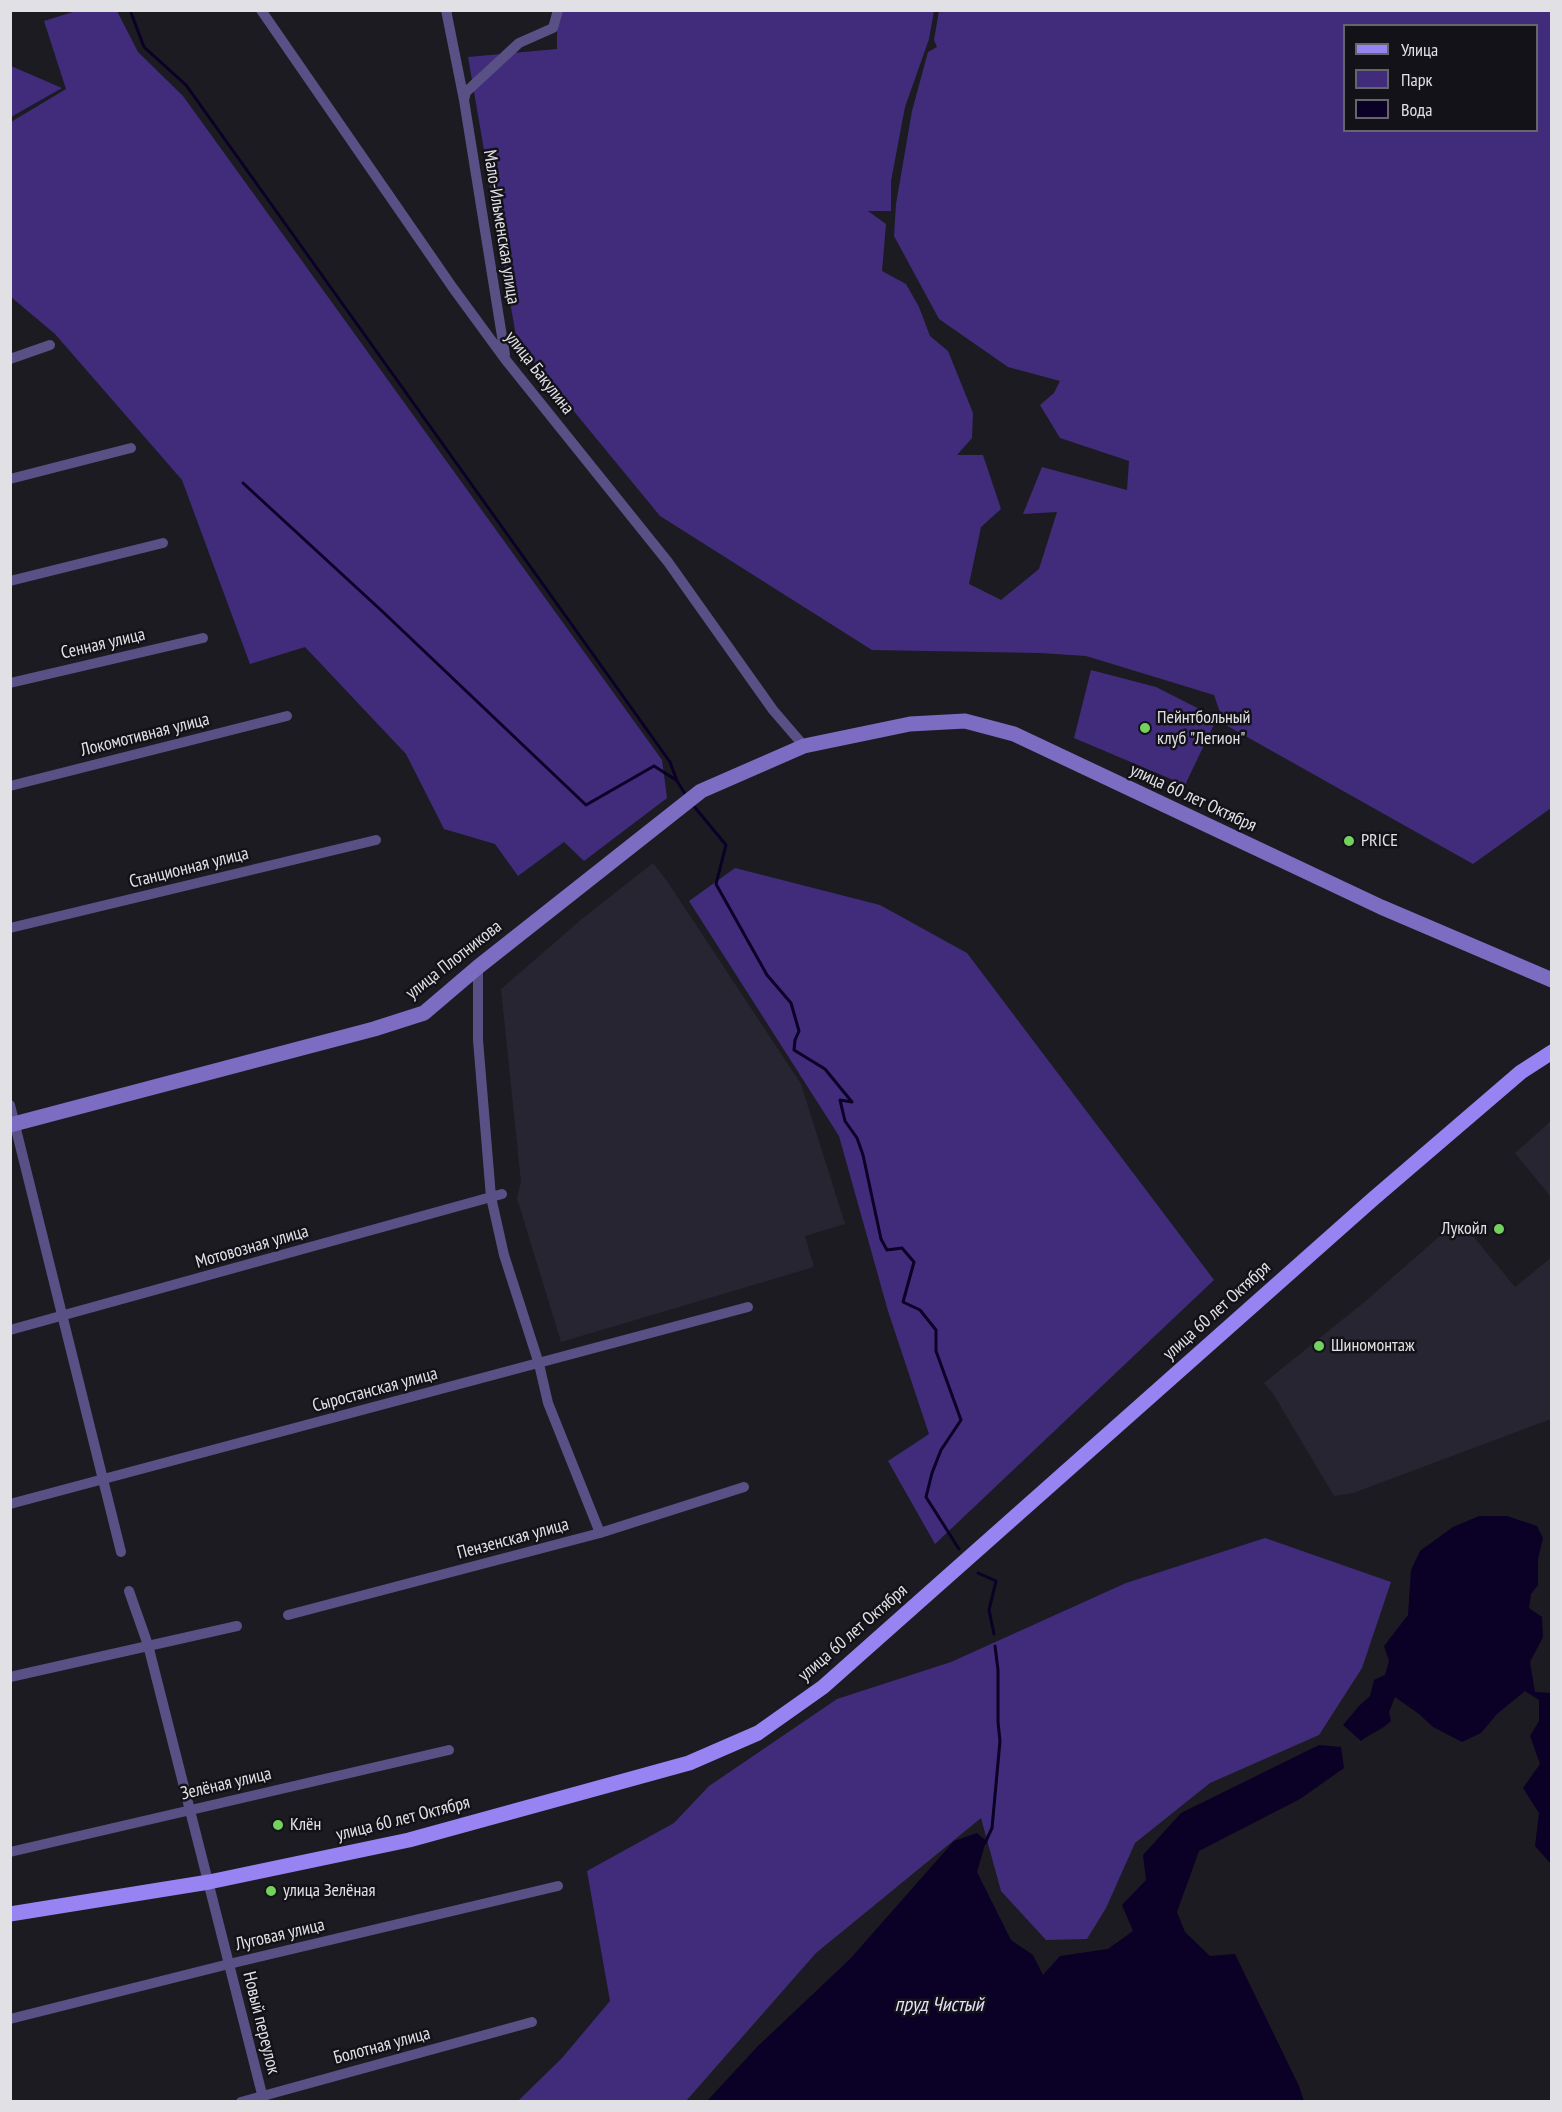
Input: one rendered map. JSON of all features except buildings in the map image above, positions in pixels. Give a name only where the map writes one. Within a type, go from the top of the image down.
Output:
[{"type":"main road","name":"улица 60 лет Октября","points":[[10,1914],[209,1882],[409,1840],[689,1762],[758,1733],[823,1687],[1390,1184],[1521,1071],[1551,1052]]},
{"type":"street","name":"улица Бакулина","points":[[261,10],[453,288],[505,359],[668,562],[773,710],[804,746]]},
{"type":"street","name":"Мало-Ильменская улица","points":[[446,10],[464,100],[505,359]]},
{"type":"street","points":[[464,100],[466,92],[519,44],[553,28],[558,10]]},
{"type":"street","points":[[10,359],[50,345]]},
{"type":"street","points":[[10,479],[130,448]]},
{"type":"street","points":[[10,581],[163,543]]},
{"type":"street","name":"Сенная улица","points":[[10,683],[203,638]]},
{"type":"street","name":"Локомотивная улица","points":[[10,786],[287,716]]},
{"type":"street","name":"улица 60 лет Октября","points":[[804,746],[910,724],[965,721],[1014,734],[1381,907],[1551,980]]},
{"type":"street","name":"улица Плотникова","points":[[13,1124],[374,1029],[424,1013],[478,967],[701,791],[804,746]]},
{"type":"street","name":"Станционная улица","points":[[10,928],[376,840]]},
{"type":"street","points":[[478,967],[478,1040],[504,1255],[539,1364],[548,1403],[600,1533]]},
{"type":"street","points":[[10,1105],[121,1552]]},
{"type":"street","name":"Мотовозная улица","points":[[10,1330],[496,1196]]},
{"type":"street","name":"Сыростанская улица","points":[[10,1504],[748,1307]]},
{"type":"street","name":"Пензенская улица","points":[[288,1615],[600,1533],[744,1487]]},
{"type":"street","name":"Новый переулок","points":[[129,1591],[148,1645],[263,2099]]},
{"type":"street","points":[[10,1677],[237,1626]]},
{"type":"street","name":"Зелёная улица","points":[[10,1852],[449,1750]]},
{"type":"street","name":"Луговая улица","points":[[10,2019],[558,1886]]},
{"type":"street","name":"Болотная улица","points":[[241,2102],[263,2099],[532,2022]]},
{"type":"shaded area","points":[[653,863],[801,1084],[845,1224],[805,1236],[814,1267],[561,1342],[517,1198],[521,1182],[501,989],[583,918]]},
{"type":"shaded area","points":[[1551,1121],[1551,1197],[1515,1153]]},
{"type":"shaded area","points":[[1457,1224],[1464,1225],[1515,1287],[1551,1258],[1551,1419],[1353,1493],[1334,1496],[1274,1395],[1264,1383],[1368,1299],[1450,1227]]},
{"type":"green space","points":[[79,10],[117,11],[138,52],[183,96],[662,760],[667,798],[584,861],[564,842],[518,876],[495,844],[444,829],[406,754],[305,647],[250,664],[182,480],[55,334],[11,297],[11,122],[66,89],[44,21]]},
{"type":"green space","points":[[557,11],[934,11],[929,39],[905,107],[891,181],[891,211],[868,211],[886,224],[882,271],[906,284],[919,307],[930,336],[948,351],[973,413],[972,438],[957,455],[983,455],[1001,509],[981,527],[969,584],[1001,600],[1039,569],[1057,512],[1023,514],[1042,467],[1127,490],[1129,461],[1060,438],[1040,405],[1054,393],[1060,381],[1008,367],[939,319],[894,236],[896,204],[912,111],[928,52],[937,47],[934,40],[939,11],[1551,11],[1551,808],[1473,864],[1224,724],[1214,695],[1086,656],[872,650],[660,516],[517,342],[468,57],[557,49]]},
{"type":"green space","points":[[11,66],[62,88],[11,117]]},
{"type":"green space","name":"Пейнтбольный клуб \"Легион\"","points":[[1091,670],[1156,687],[1217,718],[1185,785],[1074,738]]},
{"type":"green space","points":[[735,868],[880,905],[967,953],[1214,1280],[935,1544],[888,1461],[929,1434],[888,1311],[839,1136],[689,901]]},
{"type":"green space","points":[[1265,1538],[1391,1582],[1362,1668],[1319,1735],[1210,1783],[1135,1843],[1106,1908],[1087,1939],[1046,1940],[1001,1891],[981,1818],[816,1953],[686,2101],[518,2101],[562,2058],[610,2001],[587,1871],[674,1823],[709,1786],[837,1699],[951,1662],[1126,1583]]},
{"type":"water","points":[[1479,1516],[1507,1516],[1537,1526],[1543,1538],[1538,1559],[1538,1585],[1531,1594],[1529,1608],[1542,1617],[1543,1637],[1530,1662],[1535,1692],[1551,1693],[1551,1864],[1535,1846],[1539,1813],[1523,1788],[1540,1764],[1530,1736],[1539,1721],[1539,1700],[1525,1691],[1497,1714],[1481,1733],[1462,1742],[1433,1727],[1395,1697],[1389,1712],[1391,1721],[1361,1741],[1343,1725],[1370,1696],[1374,1680],[1385,1675],[1389,1661],[1384,1646],[1408,1615],[1411,1570],[1420,1551],[1453,1527]]},
{"type":"water","name":"пруд Чистый","points":[[1319,1745],[1341,1747],[1344,1768],[1300,1799],[1199,1851],[1177,1912],[1185,1932],[1210,1956],[1235,1954],[1299,2086],[1304,2101],[707,2101],[757,2047],[850,1959],[954,1841],[977,1833],[986,1841],[977,1872],[1011,1940],[1033,1955],[1043,1975],[1060,1956],[1108,1949],[1133,1931],[1122,1905],[1146,1880],[1143,1855],[1181,1813]]},
{"type":"waterway","points":[[130,10],[144,47],[186,85],[670,762],[677,781],[687,797]]},
{"type":"waterway","points":[[243,483],[586,805],[654,766],[676,780]]},
{"type":"waterway","points":[[693,805],[726,845],[716,884],[767,975],[791,1003],[799,1031],[794,1050],[825,1069],[852,1102],[840,1100],[845,1121],[857,1138],[863,1155],[881,1239],[887,1250],[902,1248],[914,1262],[903,1302],[920,1310],[936,1330],[936,1351],[961,1420],[941,1450],[926,1497],[959,1549]]},
{"type":"waterway","points":[[978,1573],[996,1581],[989,1610],[994,1634]]},
{"type":"waterway","points":[[985,1843],[992,1828],[1000,1741],[995,1646]]},
{"type":"place","name":"Пейнтбольный клуб \"Легион\"","points":[[1145,728]]},
{"type":"place","name":"PRICE","points":[[1349,841]]},
{"type":"place","name":"Лукойл","points":[[1499,1229]]},
{"type":"place","name":"Шиномонтаж","points":[[1319,1346]]},
{"type":"place","name":"Клён","points":[[278,1825]]},
{"type":"place","name":"улица Зелёная","points":[[271,1891]]}]
